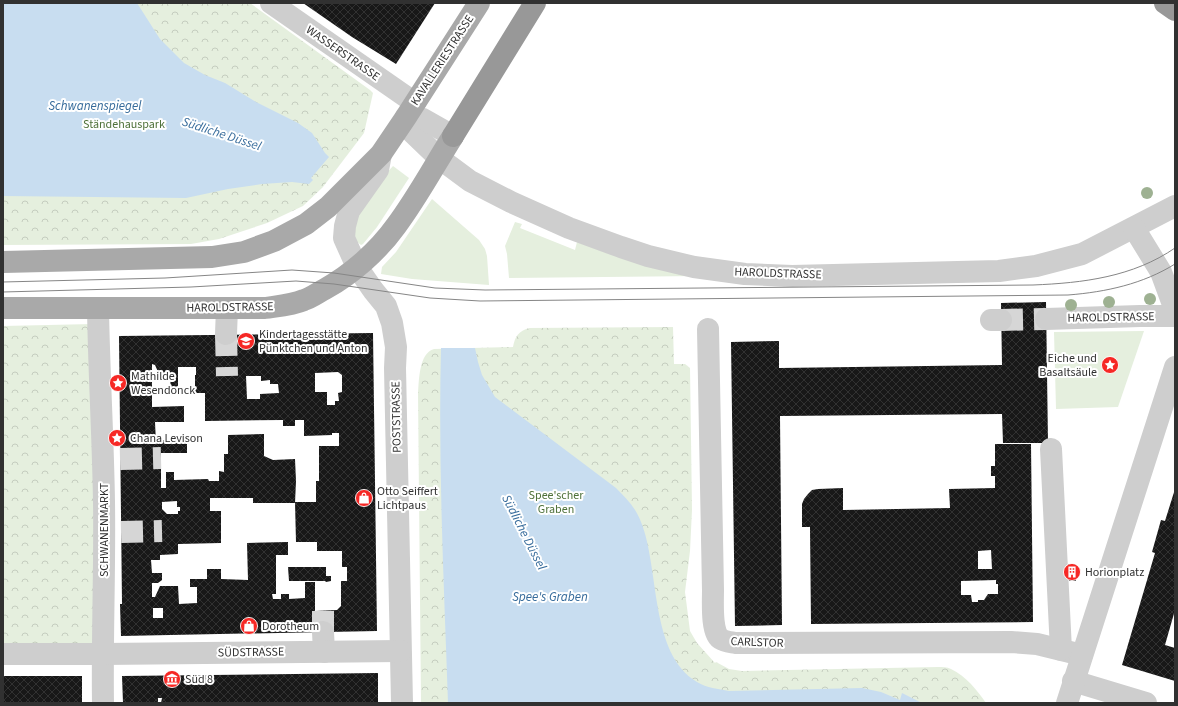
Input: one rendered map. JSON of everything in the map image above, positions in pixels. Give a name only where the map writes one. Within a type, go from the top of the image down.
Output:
[{"type":"highway","points":[[453,136],[535,3]]},
{"type":"highway","points":[[1165,3],[1175,10]]},
{"type":"main road","name":"KAVALLERIESTRASSE","points":[[410,110],[479,3]]},
{"type":"main road","points":[[3,262],[212,257],[244,252],[274,241],[306,224],[328,207],[381,154],[410,110]]},
{"type":"main road","points":[[439,158],[453,136]]},
{"type":"main road","name":"HAROLDSTRASSE","points":[[3,308],[265,308],[304,300],[334,284],[357,267],[377,249],[396,227],[439,158]]},
{"type":"street","name":"WASSERSTRASSE","points":[[271,3],[410,110]]},
{"type":"street","points":[[410,110],[422,119],[453,136]]},
{"type":"street","name":"HAROLDSTRASSE","points":[[410,110],[413,133],[439,158],[470,181],[518,206],[621,247],[666,261],[694,267],[746,274],[792,276],[999,271],[1036,266],[1082,254],[1175,206]]},
{"type":"street","name":"POSTSTRASSE","points":[[381,154],[378,170],[349,211],[345,226],[344,238],[357,267],[386,306],[392,322],[396,347],[395,376],[402,703]]},
{"type":"street","points":[[1134,228],[1161,272],[1175,310]]},
{"type":"street","name":"SCHWANENMARKT","points":[[98,308],[99,360],[112,459],[113,532],[102,654],[103,703]]},
{"type":"street","points":[[226,334],[227,308]]},
{"type":"street","name":"HAROLDSTRASSE","points":[[1046,319],[1175,316]]},
{"type":"street","name":"CARLSTOR","points":[[708,329],[714,627],[717,636],[721,640],[736,643],[1011,642],[1037,644],[1082,655]]},
{"type":"street","points":[[1067,703],[1073,681],[1172,391],[1175,367]]},
{"type":"street","points":[[1051,449],[1061,650]]},
{"type":"street","name":"SÜDSTRASSE","points":[[102,654],[324,642],[400,651]]},
{"type":"street","points":[[3,654],[102,654]]},
{"type":"street","points":[[1073,681],[1146,703]]},
{"type":"green space","name":"Ständehauspark","points":[[3,3],[250,3],[373,93],[364,133],[323,187],[303,206],[267,223],[219,239],[191,244],[3,245]]},
{"type":"green space","points":[[393,166],[409,178],[377,227],[361,245],[356,241],[353,227],[362,201]]},
{"type":"green space","points":[[432,199],[479,240],[485,249],[487,256],[489,285],[412,279],[381,274],[382,267],[396,252]]},
{"type":"green space","points":[[515,222],[522,224],[520,228],[575,250],[577,242],[700,276],[509,278],[505,246]]},
{"type":"green space","points":[[93,324],[107,654],[3,653],[3,326]]},
{"type":"green space","name":"Spee'scher Graben","points":[[673,327],[674,364],[685,364],[690,368],[692,510],[690,551],[685,592],[690,631],[697,643],[715,663],[716,662],[729,669],[742,671],[946,667],[966,679],[986,703],[421,703],[418,393],[421,368],[425,356],[434,349],[513,347],[518,334],[529,328]]},
{"type":"green space","points":[[1144,331],[1118,407],[1056,409],[1054,332]]},
{"type":"water","name":"Schwanenspiegel","points":[[3,3],[137,3],[160,39],[184,63],[205,75],[225,83],[256,102],[298,123],[312,133],[329,157],[311,178],[313,180],[309,184],[292,182],[262,184],[228,189],[186,198],[3,196]]},
{"type":"water","name":"Spee's Graben","points":[[441,348],[475,348],[482,375],[495,397],[616,488],[630,504],[639,517],[647,541],[663,631],[671,651],[682,669],[697,682],[709,687],[729,691],[862,688],[881,692],[900,700],[902,693],[922,703],[448,703],[441,481]]},
{"type":"building","points":[[303,3],[435,3],[396,64],[352,37]]},
{"type":"building","points":[[1046,302],[1048,443],[1003,443],[1002,414],[780,416],[782,625],[735,626],[731,342],[779,341],[779,368],[1002,365],[1001,303]]},
{"type":"building","points":[[373,333],[377,631],[121,636],[120,604],[122,604],[119,336]],"holes":[[[152,364],[155,365],[159,374],[170,374],[171,394],[178,394],[178,367],[196,367],[195,393],[205,393],[205,421],[283,420],[283,426],[295,426],[295,420],[304,420],[304,436],[332,435],[332,433],[339,433],[339,446],[319,446],[319,481],[316,481],[316,502],[295,502],[295,459],[273,460],[264,456],[264,434],[228,435],[228,454],[224,454],[224,472],[219,471],[219,481],[209,481],[208,479],[174,480],[174,472],[166,472],[166,488],[161,488],[161,453],[187,453],[187,440],[163,440],[160,443],[156,443],[155,422],[184,422],[184,406],[152,407]],[[338,372],[342,375],[342,392],[338,393],[339,401],[335,401],[335,405],[327,405],[327,392],[315,392],[315,373]],[[246,376],[261,376],[261,381],[270,380],[270,384],[278,384],[279,393],[260,394],[260,399],[247,399]],[[210,498],[253,498],[253,503],[295,503],[296,542],[317,542],[317,551],[342,551],[342,567],[347,567],[347,581],[341,581],[341,606],[337,610],[315,611],[315,582],[305,582],[305,598],[289,599],[289,594],[281,594],[281,599],[273,599],[272,594],[276,594],[276,555],[288,555],[288,542],[247,543],[248,580],[221,579],[221,569],[207,569],[207,579],[190,579],[190,587],[197,587],[197,603],[179,604],[178,586],[160,586],[155,597],[152,597],[152,583],[158,583],[162,580],[162,573],[152,573],[151,560],[160,560],[160,555],[178,554],[178,544],[221,543],[221,511],[210,511]],[[177,501],[177,507],[180,507],[178,514],[167,514],[162,509],[162,502]],[[153,608],[163,608],[163,618],[153,618]]]},
{"type":"building","points":[[995,444],[1031,444],[1033,622],[811,624],[810,527],[802,527],[802,504],[804,499],[812,490],[843,488],[843,510],[950,508],[949,489],[995,488],[995,476],[991,476],[991,466],[995,466]],"holes":[[[991,550],[992,569],[978,569],[978,551]],[[996,580],[996,584],[998,584],[998,594],[988,594],[984,600],[978,600],[978,602],[972,602],[971,595],[961,595],[961,581]]]},
{"type":"building","points":[[1175,489],[1175,610],[1165,645],[1175,648],[1175,681],[1122,665],[1155,553],[1152,552],[1161,520],[1165,521]]},
{"type":"building","name":"Horionplatz","points":[[1068,564],[1075,564],[1076,581],[1069,581]]},
{"type":"building","points":[[288,567],[326,567],[326,576],[331,576],[331,581],[289,581]]},
{"type":"building","points":[[378,673],[378,703],[161,703],[162,698],[158,698],[158,703],[123,703],[122,676]]},
{"type":"building","points":[[3,676],[82,676],[82,703],[3,703]]},
{"type":"tunnel","points":[[1001,320],[1046,319]]},
{"type":"tunnel","points":[[226,334],[227,376]]},
{"type":"tunnel","points":[[120,459],[161,458]]},
{"type":"tunnel","points":[[121,532],[162,531]]},
{"type":"tunnel","points":[[323,611],[323,632]]},
{"type":"tram line","points":[[3,282],[165,278],[292,270],[334,273],[435,288],[485,290],[1033,285],[1107,277],[1142,266],[1175,248]]},
{"type":"tram line","points":[[3,292],[191,287],[296,281],[334,284],[430,298],[480,301],[1068,295],[1096,292],[1124,286],[1150,277],[1175,264]]},
{"type":"place","name":"Kindertagesstätte Pünktchen und Anton","points":[[246,341]]},
{"type":"place","name":"Eiche und Basaltsäule","points":[[1110,365]]},
{"type":"place","name":"Mathilde Wesendonck","points":[[118,383]]},
{"type":"place","name":"Chana Levison","points":[[117,438]]},
{"type":"place","name":"Otto Seiffert Lichtpaus","points":[[364,498]]},
{"type":"place","name":"Horionplatz","points":[[1072,572]]},
{"type":"place","name":"Dorotheum","points":[[249,626]]},
{"type":"place","name":"Süd 8","points":[[172,679]]},
{"type":"water label","name":"Südliche Düssel","points":[[222,133]]},
{"type":"water label","name":"Südliche Düssel","points":[[525,532]]}]
